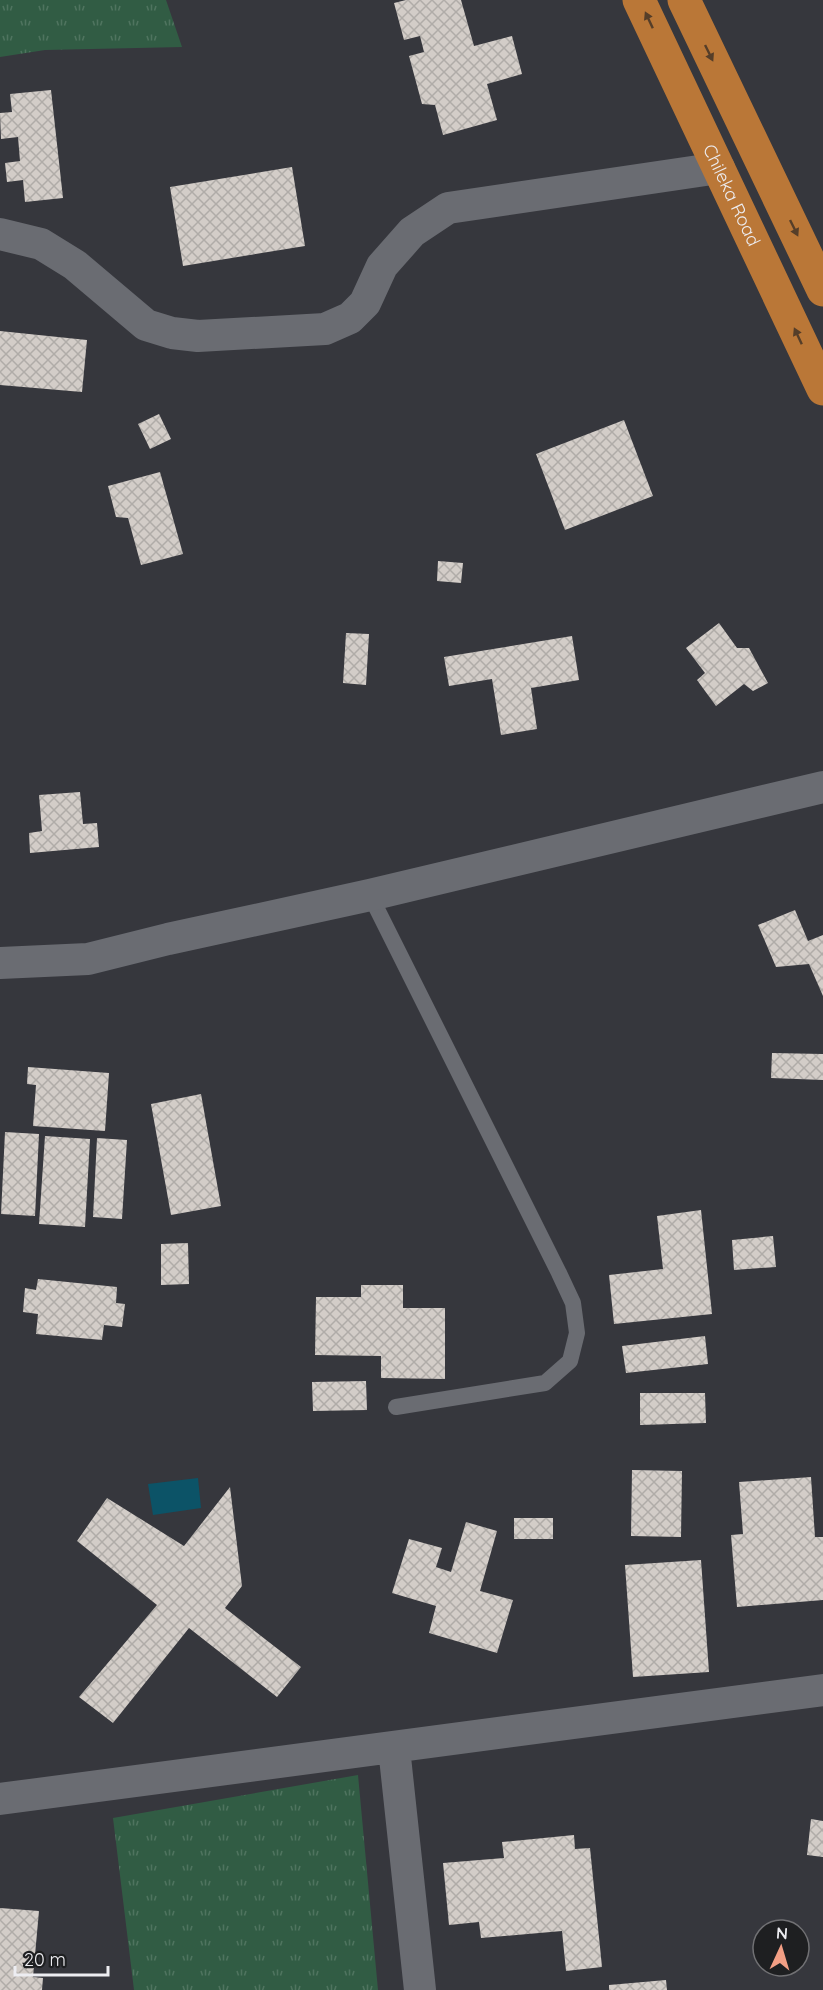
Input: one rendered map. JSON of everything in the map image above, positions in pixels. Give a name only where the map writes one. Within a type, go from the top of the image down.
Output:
[{"type":"highway","name":"Chileka Road","points":[[639,0],[823,389]]},
{"type":"highway","points":[[684,0],[823,290]]},
{"type":"street","points":[[0,234],[41,244],[75,265],[146,325],[198,336],[325,329],[350,318],[365,303],[382,266],[412,232],[448,208],[719,168]]},
{"type":"street","points":[[0,963],[88,959],[370,895],[823,787]]},
{"type":"street","points":[[0,1799],[823,1690]]},
{"type":"street","points":[[393,1748],[420,1990]]},
{"type":"lane","points":[[370,895],[559,1273],[573,1304],[577,1333],[570,1361],[545,1383],[396,1407]]},
{"type":"green space","points":[[0,0],[166,0],[182,47],[45,50],[0,57]]},
{"type":"green space","points":[[358,1775],[378,1990],[134,1990],[113,1818]]},
{"type":"water","points":[[198,1478],[201,1508],[153,1515],[148,1484]]},
{"type":"building","points":[[406,0],[461,0],[474,46],[512,36],[522,74],[487,84],[497,120],[443,135],[435,105],[422,104],[409,56],[424,52],[420,36],[404,40],[394,3]]},
{"type":"building","points":[[51,90],[63,198],[25,202],[23,180],[7,182],[5,163],[20,161],[18,137],[1,139],[0,113],[12,112],[10,94]]},
{"type":"building","points":[[292,167],[305,246],[183,266],[170,187]]},
{"type":"building","points":[[0,331],[87,340],[82,392],[0,385]]},
{"type":"building","points":[[159,414],[171,439],[150,449],[138,424]]},
{"type":"building","points":[[624,420],[653,496],[565,530],[536,454]]},
{"type":"building","points":[[160,472],[183,554],[141,565],[128,518],[116,517],[108,486]]},
{"type":"building","points":[[438,561],[463,563],[461,583],[437,581]]},
{"type":"building","points":[[719,623],[737,648],[749,648],[768,683],[753,691],[744,684],[716,706],[697,680],[705,673],[686,648]]},
{"type":"building","points":[[346,633],[369,634],[366,685],[343,683]]},
{"type":"building","points":[[572,636],[579,680],[531,688],[537,729],[501,735],[492,679],[449,686],[444,657]]},
{"type":"building","points":[[80,792],[83,824],[97,823],[99,847],[30,853],[29,833],[42,831],[39,795]]},
{"type":"building","points":[[795,910],[808,941],[823,935],[823,996],[809,964],[776,967],[758,925]]},
{"type":"building","points":[[772,1053],[823,1054],[823,1080],[771,1078]]},
{"type":"building","points":[[28,1067],[109,1073],[105,1131],[33,1126],[36,1085],[27,1084]]},
{"type":"building","points":[[201,1094],[221,1206],[171,1215],[151,1104]]},
{"type":"building","points":[[5,1132],[39,1134],[35,1216],[1,1214]]},
{"type":"building","points":[[45,1136],[90,1139],[85,1227],[39,1224]]},
{"type":"building","points":[[97,1138],[127,1140],[122,1219],[93,1217]]},
{"type":"building","points":[[701,1210],[712,1314],[614,1324],[609,1275],[663,1269],[657,1216]]},
{"type":"building","points":[[773,1236],[776,1267],[734,1270],[732,1240]]},
{"type":"building","points":[[188,1243],[189,1284],[161,1285],[161,1244]]},
{"type":"building","points":[[38,1279],[117,1287],[116,1303],[125,1304],[122,1327],[104,1325],[102,1340],[36,1334],[38,1314],[23,1312],[25,1288],[36,1290]]},
{"type":"building","points":[[361,1285],[403,1285],[403,1308],[445,1308],[445,1379],[381,1378],[381,1356],[315,1355],[316,1297],[361,1297]]},
{"type":"building","points":[[705,1336],[708,1364],[626,1373],[622,1346]]},
{"type":"building","points":[[366,1381],[367,1410],[313,1411],[312,1382]]},
{"type":"building","points":[[640,1393],[705,1393],[706,1423],[640,1425]]},
{"type":"building","points":[[632,1470],[682,1471],[681,1537],[631,1536]]},
{"type":"building","points":[[811,1477],[815,1537],[823,1537],[823,1600],[737,1607],[731,1535],[743,1534],[739,1482]]},
{"type":"building","points":[[230,1487],[242,1586],[225,1608],[301,1667],[277,1697],[189,1628],[113,1723],[79,1697],[157,1605],[77,1541],[107,1498],[184,1546]]},
{"type":"building","points":[[514,1518],[553,1518],[553,1539],[514,1539]]},
{"type":"building","points":[[466,1522],[497,1531],[480,1591],[513,1600],[497,1653],[429,1633],[436,1606],[392,1593],[409,1539],[442,1548],[436,1567],[451,1572]]},
{"type":"building","points":[[701,1560],[709,1672],[633,1677],[625,1565]]},
{"type":"building","points":[[811,1819],[823,1821],[823,1857],[807,1855]]},
{"type":"building","points":[[574,1835],[575,1849],[590,1848],[602,1967],[566,1971],[562,1931],[481,1938],[479,1922],[449,1925],[443,1863],[504,1858],[502,1842]]},
{"type":"building","points":[[0,1908],[39,1911],[33,1977],[43,1978],[42,1990],[0,1990]]},
{"type":"building","points":[[666,1980],[667,1990],[609,1990],[609,1985]]}]
